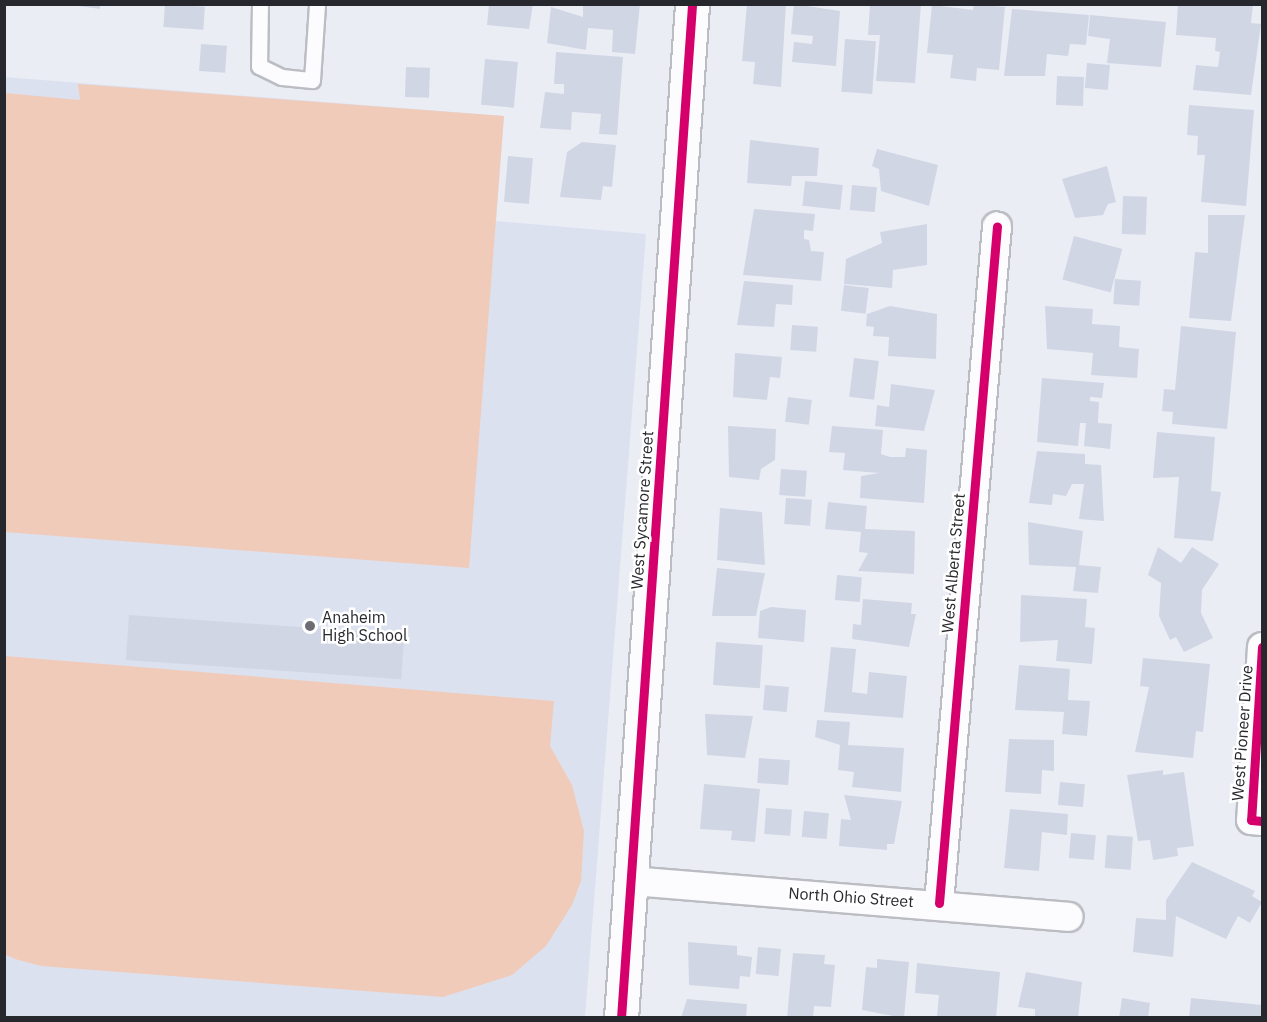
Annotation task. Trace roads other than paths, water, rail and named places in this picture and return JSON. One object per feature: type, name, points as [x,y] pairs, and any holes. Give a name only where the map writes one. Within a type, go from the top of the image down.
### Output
[{"type":"street","name":"West Sycamore Street","points":[[621,1017],[692,4]]},
{"type":"street","name":"West Alberta Street","points":[[939,903],[997,226]]},
{"type":"street","name":"West Pioneer Drive","points":[[1257,821],[1263,647]]},
{"type":"street","name":"North Ohio Street","points":[[632,881],[939,903],[1069,917]]},
{"type":"lane","points":[[260,4],[259,66],[282,77],[312,80],[317,4]]},
{"type":"place","name":"Anaheim High School","points":[[310,626]]}]
